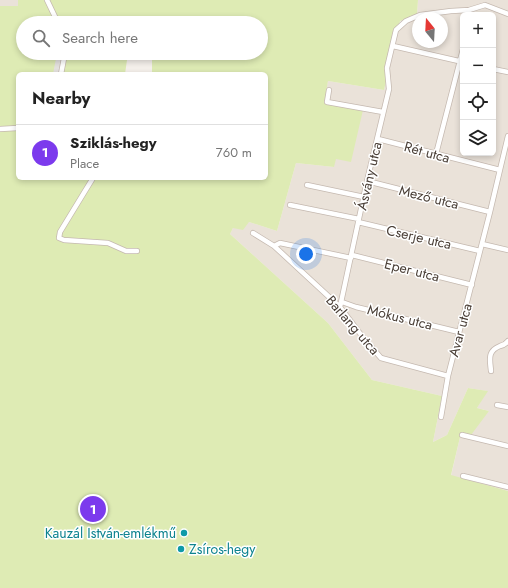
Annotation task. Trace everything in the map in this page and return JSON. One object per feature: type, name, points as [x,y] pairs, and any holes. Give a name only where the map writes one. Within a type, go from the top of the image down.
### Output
[{"type":"street","points":[[47,0],[55,16]]},
{"type":"street","points":[[485,2],[508,14]]},
{"type":"street","name":"Ásvány utca","points":[[341,304],[389,89],[387,68],[396,30],[406,21],[420,15],[470,10],[485,2]]},
{"type":"street","points":[[393,46],[460,61]]},
{"type":"street","points":[[61,72],[64,60]]},
{"type":"street","points":[[436,154],[460,65]]},
{"type":"street","points":[[496,70],[508,72]]},
{"type":"street","points":[[329,90],[327,102],[383,112]]},
{"type":"street","points":[[0,129],[16,128]]},
{"type":"street","name":"Avar utca","points":[[441,417],[448,376],[472,285],[508,136]]},
{"type":"street","name":"Rét utca","points":[[378,139],[500,170]]},
{"type":"street","points":[[92,180],[60,232],[59,238],[64,240],[108,243],[126,251],[137,251]]},
{"type":"street","name":"Mező utca","points":[[368,181],[490,212]]},
{"type":"street","points":[[307,184],[364,197]]},
{"type":"street","name":"Cserje utca","points":[[290,205],[359,220],[480,251]]},
{"type":"street","name":"Barlang utca","points":[[253,233],[274,246],[341,304],[362,336],[382,358],[448,376]]},
{"type":"street","name":"Eper utca","points":[[274,246],[280,242],[472,285]]},
{"type":"street","points":[[482,244],[508,250]]},
{"type":"street","name":"Mókus utca","points":[[341,304],[404,317],[459,332]]},
{"type":"street","points":[[491,371],[489,357],[496,348],[506,344],[508,341]]},
{"type":"street","points":[[496,405],[508,407]]},
{"type":"street","points":[[462,435],[508,446]]},
{"type":"street","points":[[463,476],[508,488]]},
{"type":"shaded area","points":[[0,0],[18,0],[19,6],[0,6]]},
{"type":"shaded area","points":[[418,0],[508,0],[508,491],[451,476],[461,433],[489,411],[477,408],[487,391],[468,388],[447,435],[433,442],[442,396],[372,380],[328,323],[230,234],[233,228],[249,222],[277,231],[296,163],[334,167],[323,103],[328,81],[384,90],[401,20],[412,16],[412,48],[448,48],[448,12],[417,12]]},
{"type":"shaded area","points":[[56,60],[64,60],[61,72],[53,72]]},
{"type":"green space","points":[[18,0],[418,0],[417,12],[412,12],[412,16],[400,21],[384,90],[328,81],[324,103],[363,110],[351,162],[336,159],[334,167],[296,163],[277,231],[249,222],[243,230],[233,228],[230,234],[328,323],[372,380],[442,396],[433,442],[447,435],[468,388],[488,391],[477,408],[489,411],[471,435],[461,433],[451,475],[508,491],[508,588],[0,588],[0,6],[18,6]]},
{"type":"place","name":"Sziklás-hegy","points":[[93,509]]},
{"type":"place","name":"Kauzál István-emlékmű","points":[[184,533]]},
{"type":"place","name":"Zsíros-hegy","points":[[181,549]]}]
